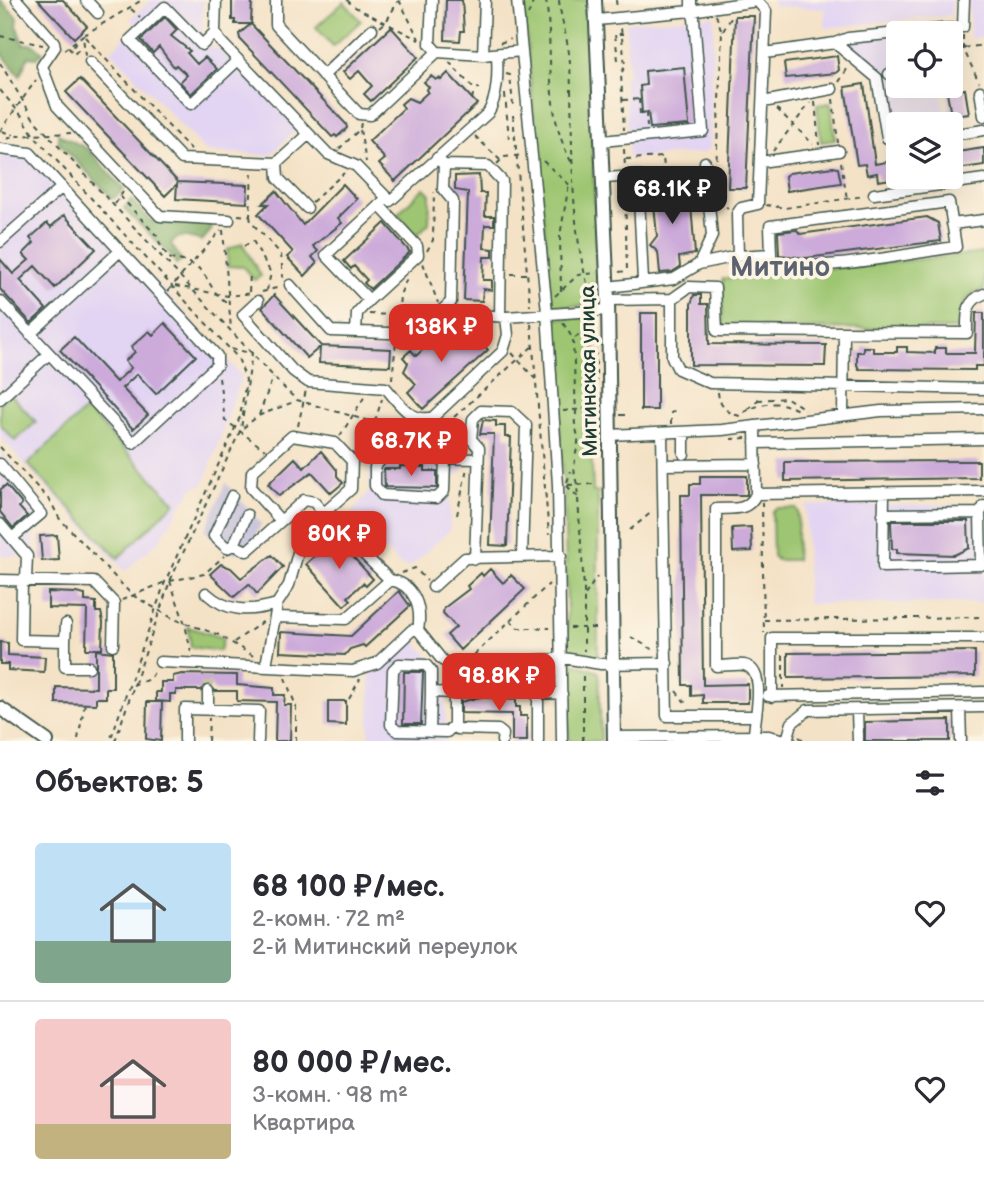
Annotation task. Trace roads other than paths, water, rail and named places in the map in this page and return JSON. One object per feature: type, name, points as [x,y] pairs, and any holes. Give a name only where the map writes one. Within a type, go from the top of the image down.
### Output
[{"type":"main road","name":"Митинская улица","points":[[595,0],[608,299],[613,739]]},
{"type":"main road","points":[[0,708],[47,741]]},
{"type":"street","points":[[17,0],[54,42],[57,51],[44,61],[42,71],[57,106],[83,134],[160,216],[226,224]]},
{"type":"street","points":[[86,0],[98,13]]},
{"type":"street","points":[[216,0],[215,33],[328,154],[359,169],[417,246],[418,255],[357,313],[356,332]]},
{"type":"street","points":[[276,0],[276,25],[362,114],[370,115],[439,53],[483,50],[497,54],[522,51]]},
{"type":"street","points":[[432,0],[430,44],[439,53]]},
{"type":"street","points":[[483,50],[485,0]]},
{"type":"street","points":[[517,0],[547,312],[562,658],[562,741]]},
{"type":"street","points":[[963,27],[964,0]]},
{"type":"street","points":[[597,20],[691,6],[713,8],[757,1],[766,11],[766,101],[758,204],[741,208],[737,215],[738,256]]},
{"type":"street","points":[[602,141],[703,131],[691,6]]},
{"type":"street","points":[[215,33],[202,46],[165,7],[130,40],[191,104],[238,60]]},
{"type":"street","points":[[323,76],[372,29]]},
{"type":"street","points":[[765,53],[886,34]]},
{"type":"street","points":[[835,43],[877,78],[886,132]]},
{"type":"street","points":[[369,300],[326,255],[383,202],[390,201],[440,162],[493,104],[498,72],[497,54]]},
{"type":"street","points":[[90,62],[182,159],[277,163],[309,134]]},
{"type":"street","points":[[766,101],[832,89]]},
{"type":"street","points":[[980,91],[984,117]]},
{"type":"street","points":[[963,133],[984,130]]},
{"type":"street","points":[[0,149],[30,153],[218,356],[217,365],[134,443],[0,302]]},
{"type":"street","points":[[762,162],[839,152]]},
{"type":"street","points":[[256,297],[243,315],[293,371],[308,382],[371,387],[389,383],[414,417],[425,420],[433,417],[503,351],[508,335],[503,317],[501,274],[502,181],[488,166],[440,162]]},
{"type":"street","points":[[290,285],[331,331],[416,334],[451,302],[453,201],[443,189],[440,162]]},
{"type":"street","points":[[699,264],[712,236],[705,162]]},
{"type":"street","points":[[277,163],[278,178],[307,208]]},
{"type":"street","points":[[604,178],[638,176],[643,281]]},
{"type":"street","points":[[874,194],[984,179]]},
{"type":"street","points":[[0,242],[62,187]]},
{"type":"street","points":[[949,202],[952,224],[956,247],[813,266],[783,267],[771,261],[774,249],[770,226],[949,202]]},
{"type":"street","points":[[952,224],[984,220]]},
{"type":"street","points":[[608,299],[643,281],[674,279],[699,264],[774,249]]},
{"type":"street","points":[[30,334],[120,251]]},
{"type":"street","points":[[440,313],[503,317],[530,311],[547,312],[608,299],[672,299],[689,288],[715,288],[717,331],[967,333],[967,309],[973,299],[984,294]]},
{"type":"street","points":[[672,299],[672,357],[678,369],[696,379],[717,384],[844,384],[984,390]]},
{"type":"street","points":[[843,414],[844,333]]},
{"type":"street","points":[[0,399],[49,354]]},
{"type":"street","points":[[609,435],[684,433],[843,414],[984,409]]},
{"type":"street","points":[[475,559],[473,459],[479,448],[471,439],[472,418],[481,411],[512,412],[526,425],[522,557]]},
{"type":"street","points":[[754,736],[758,678],[754,670],[745,665],[716,666],[716,509],[745,508],[752,504],[759,494],[755,464],[755,426]]},
{"type":"street","points":[[662,433],[667,716],[754,716]]},
{"type":"street","points":[[684,433],[684,454]]},
{"type":"street","points":[[266,665],[276,612],[289,585],[299,549],[351,489],[352,461],[335,443],[292,436],[252,472],[251,488],[281,521]]},
{"type":"street","points":[[755,443],[984,439]]},
{"type":"street","points":[[445,459],[444,491],[437,498],[382,495],[375,486],[375,467],[383,457],[473,459]]},
{"type":"street","points":[[0,464],[41,514],[12,538]]},
{"type":"street","points":[[663,465],[755,464]]},
{"type":"street","points":[[759,494],[984,491]]},
{"type":"street","points":[[883,514],[982,510],[981,565],[883,567],[883,514],[884,492]]},
{"type":"street","points":[[232,496],[214,537],[227,548],[234,545],[247,515]]},
{"type":"street","points":[[234,545],[247,551],[303,500],[314,502],[416,598],[421,616],[418,630]]},
{"type":"street","points":[[0,524],[27,556],[21,640],[65,641]]},
{"type":"street","points":[[433,587],[465,558],[556,556]]},
{"type":"street","points":[[206,593],[221,607],[346,619],[395,577]]},
{"type":"street","points":[[0,580],[94,582],[114,603],[113,645]]},
{"type":"street","points":[[66,624],[65,667],[89,667]]},
{"type":"street","points":[[160,662],[209,669],[266,665],[281,668],[366,669],[412,631],[418,630]]},
{"type":"street","points":[[418,630],[454,672],[479,688],[562,694]]},
{"type":"street","points":[[772,696],[772,638],[984,638]]},
{"type":"street","points":[[454,672],[562,658],[612,665],[667,661]]},
{"type":"street","points":[[430,732],[431,671],[426,665],[399,664],[393,670],[391,725],[397,731],[430,732],[447,732],[454,725]]},
{"type":"street","points":[[454,672],[454,725],[457,729],[498,730],[503,734],[502,741]]},
{"type":"street","points":[[208,691],[208,710]]},
{"type":"street","points":[[431,692],[454,693]]},
{"type":"street","points":[[758,696],[984,692]]},
{"type":"street","points":[[538,694],[538,741]]},
{"type":"street","points":[[613,739],[754,736],[788,740],[792,723],[808,710],[984,708]]},
{"type":"street","points":[[185,741],[185,709],[259,711],[258,741]]},
{"type":"street","points":[[960,709],[961,741]]},
{"type":"street","points":[[857,711],[858,741]]},
{"type":"tunnel","points":[[208,691],[209,675]]},
{"type":"district","name":"Митино","points":[[780,267]]}]
